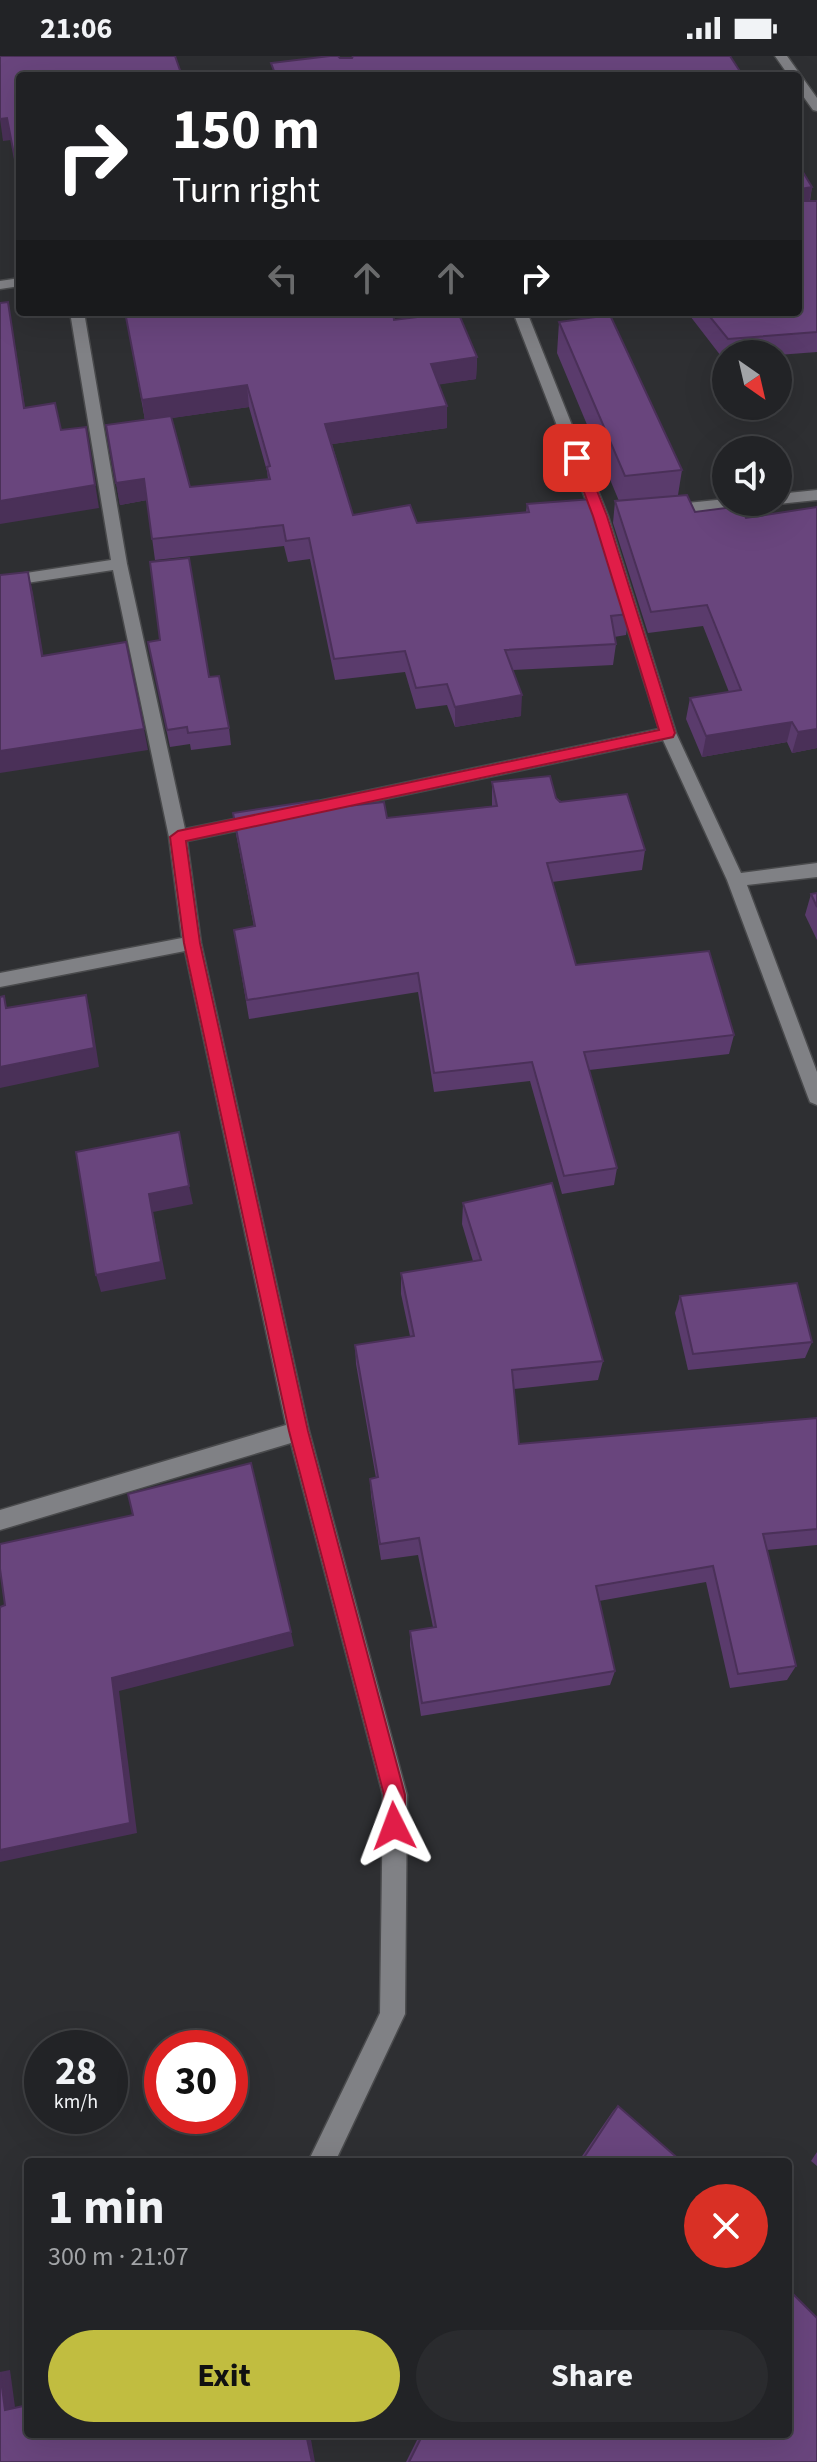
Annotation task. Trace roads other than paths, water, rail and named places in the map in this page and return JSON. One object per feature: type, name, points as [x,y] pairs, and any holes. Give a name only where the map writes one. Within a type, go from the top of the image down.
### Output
[{"type":"street","points":[[802,86],[817,107]]},
{"type":"street","points":[[78,316],[119,564],[178,837],[192,943],[298,1431],[395,1795],[392,2014],[323,2158]]},
{"type":"street","points":[[522,316],[608,516],[668,733],[736,880],[817,1097]]},
{"type":"street","points":[[792,498],[817,495]]},
{"type":"street","points":[[645,512],[712,505]]},
{"type":"street","points":[[0,582],[119,564]]},
{"type":"street","points":[[178,837],[668,733]]},
{"type":"street","points":[[736,880],[817,870]]},
{"type":"street","points":[[0,980],[192,943]]},
{"type":"street","points":[[0,1520],[298,1431]]}]
